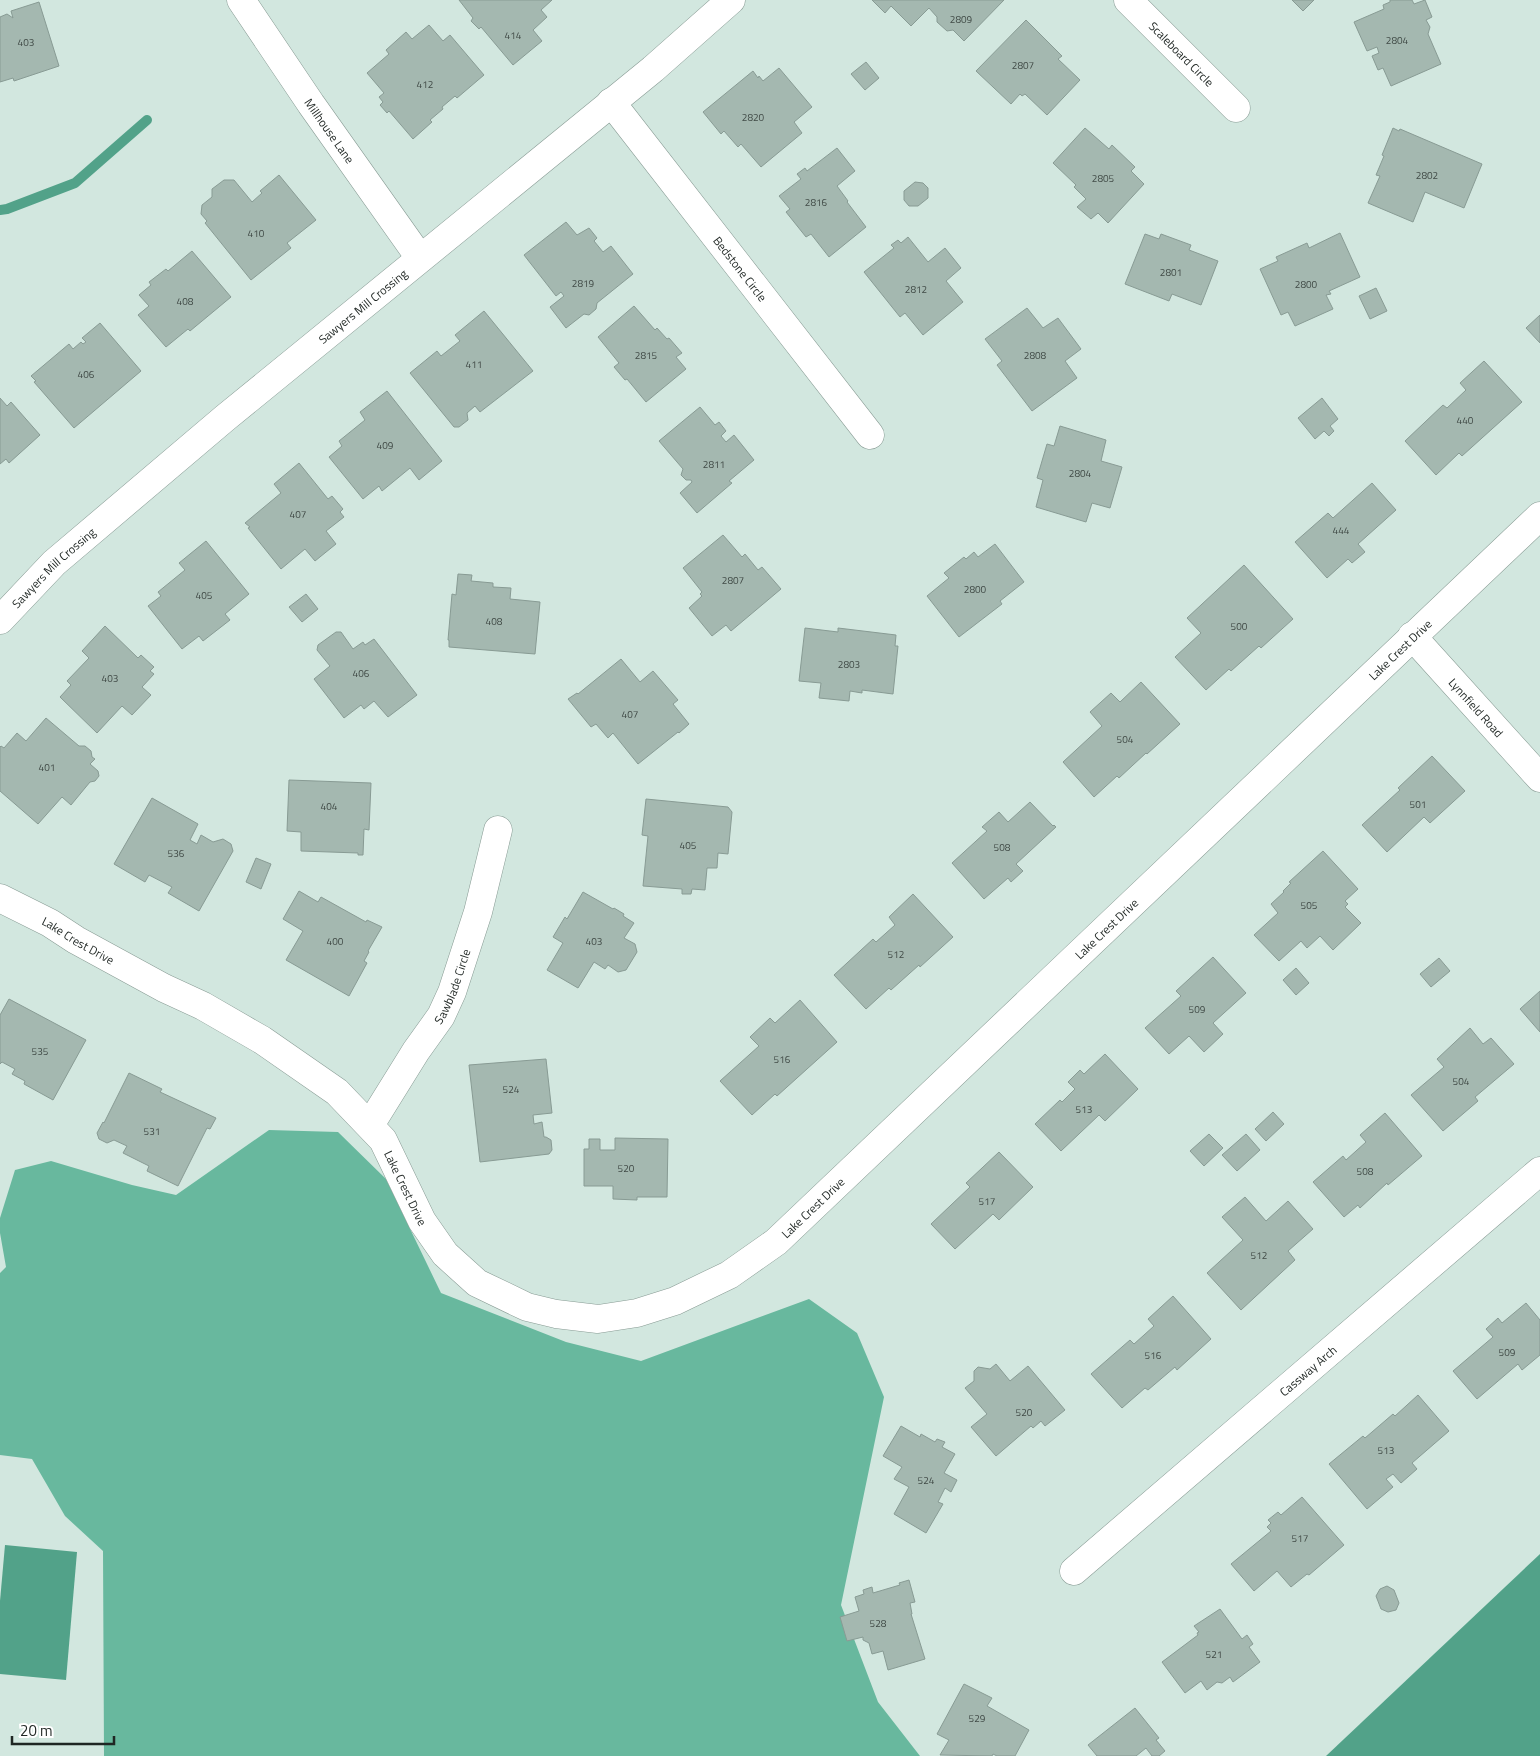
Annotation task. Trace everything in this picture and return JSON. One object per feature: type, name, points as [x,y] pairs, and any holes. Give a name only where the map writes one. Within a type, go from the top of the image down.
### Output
[{"type":"street","name":"Millhouse Lane","points":[[241,0],[300,88],[420,258]]},
{"type":"street","name":"Sawyers Mill Crossing","points":[[0,620],[61,557],[233,412],[652,69],[731,0]]},
{"type":"street","name":"Scaleboard Circle","points":[[1128,0],[1236,108]]},
{"type":"street","name":"Bedstone Circle","points":[[611,102],[870,435]]},
{"type":"street","name":"Lake Crest Drive","points":[[0,898],[50,923],[76,940],[164,988],[203,1006],[262,1040],[337,1092],[383,1140],[422,1221],[445,1254],[477,1283],[527,1307],[556,1314],[598,1319],[637,1313],[675,1301],[728,1275],[776,1242],[1540,516]]},
{"type":"street","name":"Lynnfield Road","points":[[1412,636],[1540,778]]},
{"type":"street","name":"Sawblade Circle","points":[[370,1125],[416,1051],[441,1016],[452,992],[478,912],[498,830]]},
{"type":"street","name":"Cassway Arch","points":[[1074,1571],[1540,1171]]},
{"type":"shaded area","points":[[269,1130],[338,1132],[386,1179],[441,1293],[566,1342],[641,1361],[809,1299],[857,1333],[884,1397],[841,1605],[878,1702],[920,1756],[104,1756],[103,1551],[65,1516],[32,1459],[0,1455],[0,1273],[6,1267],[0,1233],[0,1218],[15,1170],[51,1161],[132,1185],[176,1195]]},
{"type":"shaded area","points":[[5,1545],[77,1552],[66,1680],[0,1674],[0,1601]]},
{"type":"shaded area","points":[[1540,1554],[1540,1756],[1326,1756]]},
{"type":"building","points":[[459,0],[552,0],[541,10],[547,17],[533,30],[542,41],[513,65],[481,27],[479,29],[471,21],[473,18]]},
{"type":"building","points":[[872,0],[1004,0],[964,41],[953,30],[947,31],[937,22],[937,17],[929,8],[911,26],[891,6],[885,13]]},
{"type":"building","points":[[1292,0],[1314,0],[1303,11]]},
{"type":"building","points":[[1390,0],[1412,0],[1414,4],[1425,0],[1432,17],[1426,20],[1430,27],[1428,34],[1441,64],[1391,86],[1383,68],[1378,70],[1372,56],[1379,53],[1377,47],[1367,51],[1354,22],[1384,9],[1383,5],[1390,2]]},
{"type":"building","points":[[39,2],[59,66],[14,81],[13,78],[0,82],[0,17],[7,14],[13,18],[11,11]]},
{"type":"building","points":[[1026,20],[1062,56],[1058,59],[1080,80],[1047,115],[1025,94],[1022,96],[1020,94],[1011,104],[976,71]]},
{"type":"building","points":[[429,25],[443,41],[450,35],[484,75],[457,98],[455,96],[442,107],[443,109],[430,120],[432,122],[413,139],[389,111],[387,113],[380,105],[383,102],[379,97],[384,93],[367,73],[389,54],[386,50],[406,32],[412,39]]},
{"type":"building","points":[[866,62],[879,78],[865,90],[851,74]]},
{"type":"building","points":[[779,68],[812,107],[794,122],[802,133],[761,167],[741,144],[738,147],[724,131],[721,134],[703,112],[753,71],[763,81]]},
{"type":"building","points":[[1085,128],[1109,149],[1112,145],[1135,167],[1131,171],[1144,184],[1108,223],[1098,213],[1091,219],[1077,207],[1086,199],[1074,187],[1076,185],[1053,163]]},
{"type":"building","points":[[1393,128],[1399,131],[1400,129],[1482,164],[1464,208],[1425,192],[1413,222],[1368,203],[1380,176],[1376,175]]},
{"type":"building","points":[[837,148],[855,171],[837,186],[866,227],[829,257],[811,234],[806,237],[786,212],[790,209],[779,196],[801,179],[797,174],[805,168],[807,171]]},
{"type":"building","points":[[279,175],[316,220],[287,243],[291,248],[251,280],[205,223],[207,221],[201,214],[202,205],[212,197],[212,189],[224,180],[234,180],[252,202],[262,193],[260,191]]},
{"type":"building","points":[[915,182],[923,183],[928,188],[928,198],[918,206],[909,206],[904,200],[904,191]]},
{"type":"building","points":[[566,222],[577,235],[589,228],[597,238],[594,241],[603,252],[611,246],[633,274],[597,303],[596,309],[589,315],[584,314],[566,328],[550,307],[564,296],[561,292],[556,296],[524,255]]},
{"type":"building","points":[[1340,233],[1360,277],[1329,291],[1331,294],[1326,295],[1333,309],[1295,326],[1288,312],[1281,315],[1260,269],[1278,261],[1276,257],[1307,243],[1309,248]]},
{"type":"building","points":[[1145,234],[1159,239],[1161,234],[1191,245],[1189,250],[1218,261],[1201,305],[1172,294],[1169,301],[1125,284]]},
{"type":"building","points":[[908,237],[928,262],[945,248],[961,268],[946,281],[963,302],[923,335],[905,313],[900,317],[864,272],[894,248],[891,245],[898,240],[901,243]]},
{"type":"building","points":[[192,251],[231,297],[190,331],[188,329],[166,347],[138,315],[149,306],[139,295],[151,285],[149,282],[166,269],[168,271]]},
{"type":"building","points":[[1376,288],[1387,311],[1370,319],[1359,296]]},
{"type":"building","points":[[634,306],[655,330],[657,328],[667,339],[669,338],[682,353],[676,357],[686,369],[646,402],[614,367],[619,363],[598,337]]},
{"type":"building","points":[[1027,308],[1043,328],[1058,318],[1081,349],[1065,361],[1077,378],[1032,411],[997,365],[1002,361],[985,339]]},
{"type":"building","points":[[484,311],[533,371],[480,412],[475,406],[467,413],[468,420],[459,427],[454,427],[410,373],[437,351],[441,356],[460,341],[455,335]]},
{"type":"building","points":[[1540,315],[1540,343],[1526,328]]},
{"type":"building","points":[[100,323],[141,371],[74,428],[34,382],[36,381],[31,376],[69,344],[73,349],[81,342],[83,344],[86,342],[82,338]]},
{"type":"building","points":[[1484,361],[1522,402],[1462,456],[1459,453],[1436,475],[1405,441],[1443,405],[1447,408],[1466,390],[1460,383]]},
{"type":"building","points":[[387,391],[442,461],[419,480],[410,468],[382,491],[379,486],[363,499],[329,457],[342,446],[339,441],[365,420],[360,412]]},
{"type":"building","points":[[0,398],[7,406],[11,402],[40,435],[9,463],[6,459],[0,464]]},
{"type":"building","points":[[1322,398],[1338,419],[1330,426],[1334,431],[1329,436],[1324,431],[1315,439],[1298,418]]},
{"type":"building","points":[[700,407],[715,425],[719,422],[726,431],[721,436],[726,442],[734,435],[754,460],[729,481],[732,483],[697,513],[680,493],[692,482],[691,480],[686,480],[681,475],[683,469],[659,441]]},
{"type":"building","points":[[1060,426],[1106,440],[1101,461],[1122,467],[1110,508],[1092,503],[1086,522],[1036,507],[1043,480],[1037,478],[1047,444],[1054,446]]},
{"type":"building","points":[[299,463],[328,499],[332,496],[343,509],[340,512],[344,517],[326,531],[336,544],[315,561],[305,549],[281,569],[245,523],[281,493],[274,484]]},
{"type":"building","points":[[1372,483],[1396,510],[1358,544],[1365,552],[1352,563],[1348,559],[1327,578],[1295,542],[1328,513],[1333,518]]},
{"type":"building","points":[[723,535],[742,557],[745,554],[758,570],[762,567],[781,589],[731,631],[726,625],[712,636],[689,608],[702,596],[700,594],[702,592],[683,568]]},
{"type":"building","points":[[206,541],[249,594],[225,614],[230,620],[203,641],[199,636],[182,649],[148,606],[161,596],[158,592],[185,570],[179,563]]},
{"type":"building","points":[[995,544],[1024,582],[1000,601],[1002,604],[959,637],[927,596],[949,578],[944,573],[964,557],[966,559],[974,552],[978,557]]},
{"type":"building","points":[[1244,565],[1293,619],[1261,648],[1259,646],[1206,690],[1175,657],[1201,633],[1187,618]]},
{"type":"building","points":[[458,574],[472,575],[471,581],[493,583],[493,587],[511,588],[510,599],[540,602],[535,654],[449,647],[452,594],[456,595]]},
{"type":"building","points":[[306,594],[318,609],[302,622],[289,607]]},
{"type":"building","points":[[105,626],[138,658],[141,655],[154,667],[150,671],[154,674],[142,687],[151,695],[132,715],[122,706],[97,733],[60,697],[71,685],[67,681],[89,658],[82,651]]},
{"type":"building","points":[[805,628],[838,632],[838,628],[896,635],[895,646],[898,646],[893,694],[862,690],[862,693],[850,691],[849,701],[819,698],[821,683],[799,681]]},
{"type":"building","points":[[336,632],[341,632],[353,649],[363,642],[365,645],[374,639],[417,695],[388,717],[374,701],[364,709],[361,705],[344,718],[314,679],[330,666],[317,650],[318,645]]},
{"type":"building","points":[[621,659],[640,682],[653,671],[678,700],[673,704],[689,724],[638,764],[613,733],[608,738],[596,724],[591,727],[568,699],[578,694]]},
{"type":"building","points":[[1141,682],[1180,724],[1119,778],[1117,776],[1094,797],[1063,762],[1102,726],[1090,712],[1111,693],[1120,702]]},
{"type":"building","points":[[46,718],[79,746],[85,746],[91,751],[92,757],[95,759],[90,764],[98,771],[99,776],[95,781],[90,782],[71,805],[62,797],[38,824],[0,791],[0,747],[4,748],[17,733],[26,741]]},
{"type":"building","points":[[1432,756],[1465,791],[1430,823],[1424,817],[1387,852],[1362,825],[1400,790],[1398,788]]},
{"type":"building","points":[[289,780],[371,783],[369,830],[364,829],[363,855],[358,855],[358,853],[301,851],[301,832],[287,831]]},
{"type":"building","points":[[152,798],[198,824],[190,840],[197,844],[201,835],[213,842],[223,839],[231,844],[233,851],[199,911],[168,893],[172,887],[149,875],[145,882],[114,864]]},
{"type":"building","points":[[646,799],[728,807],[732,812],[728,854],[718,853],[717,868],[707,868],[705,890],[692,889],[691,894],[682,894],[682,889],[643,886],[648,836],[642,835]]},
{"type":"building","points":[[1030,802],[1056,827],[1016,864],[1023,871],[1011,882],[1008,878],[984,899],[952,863],[987,831],[982,827],[999,812],[1008,822]]},
{"type":"building","points":[[1323,851],[1358,889],[1345,901],[1348,904],[1345,907],[1361,923],[1333,950],[1320,936],[1307,948],[1301,941],[1279,961],[1254,935],[1278,913],[1271,904],[1284,892],[1291,883],[1289,882]]},
{"type":"building","points":[[256,858],[271,864],[261,889],[246,882]]},
{"type":"building","points":[[299,891],[318,902],[321,897],[366,922],[367,920],[382,927],[368,951],[364,961],[367,963],[349,996],[286,960],[303,931],[283,919]]},
{"type":"building","points":[[583,892],[624,914],[623,916],[634,923],[624,938],[635,944],[637,952],[626,970],[618,972],[608,965],[605,969],[594,962],[578,988],[547,970],[563,943],[553,937],[565,917],[567,919]]},
{"type":"building","points":[[913,894],[953,937],[920,967],[919,965],[891,990],[889,988],[866,1009],[834,975],[873,939],[876,942],[895,925],[889,917]]},
{"type":"building","points":[[1213,957],[1246,993],[1213,1023],[1223,1034],[1204,1052],[1189,1036],[1169,1054],[1145,1028],[1181,996],[1176,991]]},
{"type":"building","points":[[1439,958],[1450,971],[1431,987],[1420,974]]},
{"type":"building","points":[[1296,968],[1309,983],[1296,995],[1283,980]]},
{"type":"building","points":[[1540,991],[1540,1032],[1520,1009]]},
{"type":"building","points":[[9,999],[86,1040],[53,1100],[24,1084],[25,1081],[12,1074],[15,1069],[2,1062],[0,1064],[0,1015]]},
{"type":"building","points":[[800,1000],[837,1042],[777,1096],[775,1094],[752,1115],[720,1081],[759,1046],[750,1037],[770,1018],[775,1023]]},
{"type":"building","points":[[1470,1028],[1483,1044],[1491,1038],[1514,1064],[1475,1097],[1478,1101],[1443,1131],[1411,1095],[1444,1067],[1437,1059]]},
{"type":"building","points":[[1105,1054],[1138,1089],[1105,1121],[1099,1115],[1061,1151],[1035,1124],[1060,1100],[1062,1102],[1075,1089],[1068,1082],[1080,1070],[1084,1074]]},
{"type":"building","points":[[546,1059],[552,1113],[533,1115],[534,1124],[542,1122],[544,1137],[551,1140],[552,1150],[549,1154],[480,1162],[469,1065]]},
{"type":"building","points":[[129,1073],[162,1089],[160,1092],[216,1118],[210,1129],[207,1128],[178,1186],[147,1171],[149,1166],[123,1153],[127,1146],[114,1140],[107,1143],[99,1139],[97,1133]]},
{"type":"building","points":[[1273,1112],[1284,1124],[1266,1141],[1255,1129]]},
{"type":"building","points":[[1385,1113],[1422,1156],[1388,1185],[1387,1183],[1360,1208],[1358,1205],[1344,1217],[1313,1182],[1343,1156],[1346,1160],[1366,1142],[1360,1135]]},
{"type":"building","points":[[1209,1134],[1223,1148],[1204,1166],[1190,1151]]},
{"type":"building","points":[[1246,1134],[1260,1150],[1237,1171],[1222,1155]]},
{"type":"building","points":[[615,1138],[668,1139],[667,1197],[637,1197],[637,1200],[613,1199],[613,1186],[584,1186],[584,1149],[589,1149],[589,1139],[600,1139],[600,1150],[615,1150]]},
{"type":"building","points":[[999,1152],[1033,1187],[999,1220],[993,1214],[955,1249],[931,1224],[970,1187],[966,1183]]},
{"type":"building","points":[[1245,1197],[1266,1221],[1288,1201],[1313,1229],[1288,1251],[1295,1260],[1241,1310],[1207,1273],[1243,1240],[1222,1217]]},
{"type":"building","points":[[1173,1296],[1211,1339],[1177,1370],[1175,1367],[1148,1390],[1145,1388],[1122,1408],[1091,1374],[1130,1340],[1134,1344],[1154,1326],[1148,1319]]},
{"type":"building","points":[[1526,1303],[1540,1320],[1540,1355],[1522,1370],[1518,1364],[1477,1399],[1453,1371],[1493,1337],[1486,1329],[1498,1318],[1502,1323]]},
{"type":"building","points":[[996,1364],[1010,1381],[1028,1366],[1065,1410],[1045,1426],[1041,1421],[1033,1428],[1031,1426],[996,1456],[971,1427],[987,1414],[965,1388],[974,1381],[974,1371],[978,1367],[990,1369]]},
{"type":"building","points":[[1418,1395],[1449,1431],[1412,1463],[1417,1469],[1401,1483],[1393,1474],[1386,1479],[1393,1487],[1367,1509],[1329,1464],[1363,1436],[1365,1438],[1393,1414],[1395,1416]]},
{"type":"building","points":[[901,1426],[920,1437],[921,1434],[935,1442],[937,1439],[945,1442],[942,1447],[955,1454],[944,1473],[957,1480],[951,1492],[945,1488],[938,1502],[943,1504],[926,1533],[894,1514],[909,1487],[894,1479],[902,1467],[883,1456]]},
{"type":"building","points":[[1302,1497],[1344,1545],[1309,1575],[1307,1574],[1291,1587],[1277,1571],[1254,1591],[1231,1564],[1271,1531],[1267,1527],[1271,1523],[1268,1520],[1278,1512],[1281,1515]]},
{"type":"building","points":[[909,1580],[915,1602],[910,1603],[911,1614],[925,1659],[888,1670],[883,1651],[872,1654],[869,1643],[863,1640],[863,1637],[847,1641],[840,1617],[859,1611],[855,1597],[864,1594],[863,1590],[872,1587],[873,1593],[900,1585],[899,1583]]},
{"type":"building","points":[[1387,1586],[1394,1590],[1399,1603],[1396,1610],[1388,1612],[1381,1609],[1376,1596],[1380,1589]]},
{"type":"building","points":[[1220,1609],[1242,1639],[1247,1635],[1253,1644],[1249,1647],[1260,1662],[1233,1682],[1230,1677],[1222,1683],[1217,1682],[1207,1690],[1201,1681],[1185,1693],[1162,1662],[1198,1635],[1197,1633],[1199,1632],[1194,1626]]},
{"type":"building","points":[[964,1684],[992,1698],[987,1706],[1029,1730],[1015,1756],[997,1756],[993,1754],[992,1756],[940,1755],[949,1740],[937,1734]]},
{"type":"building","points":[[1135,1708],[1159,1738],[1156,1740],[1165,1751],[1159,1756],[1152,1756],[1146,1748],[1136,1756],[1097,1756],[1088,1745]]},
{"type":"waterway","points":[[0,210],[75,183],[147,120]]}]
